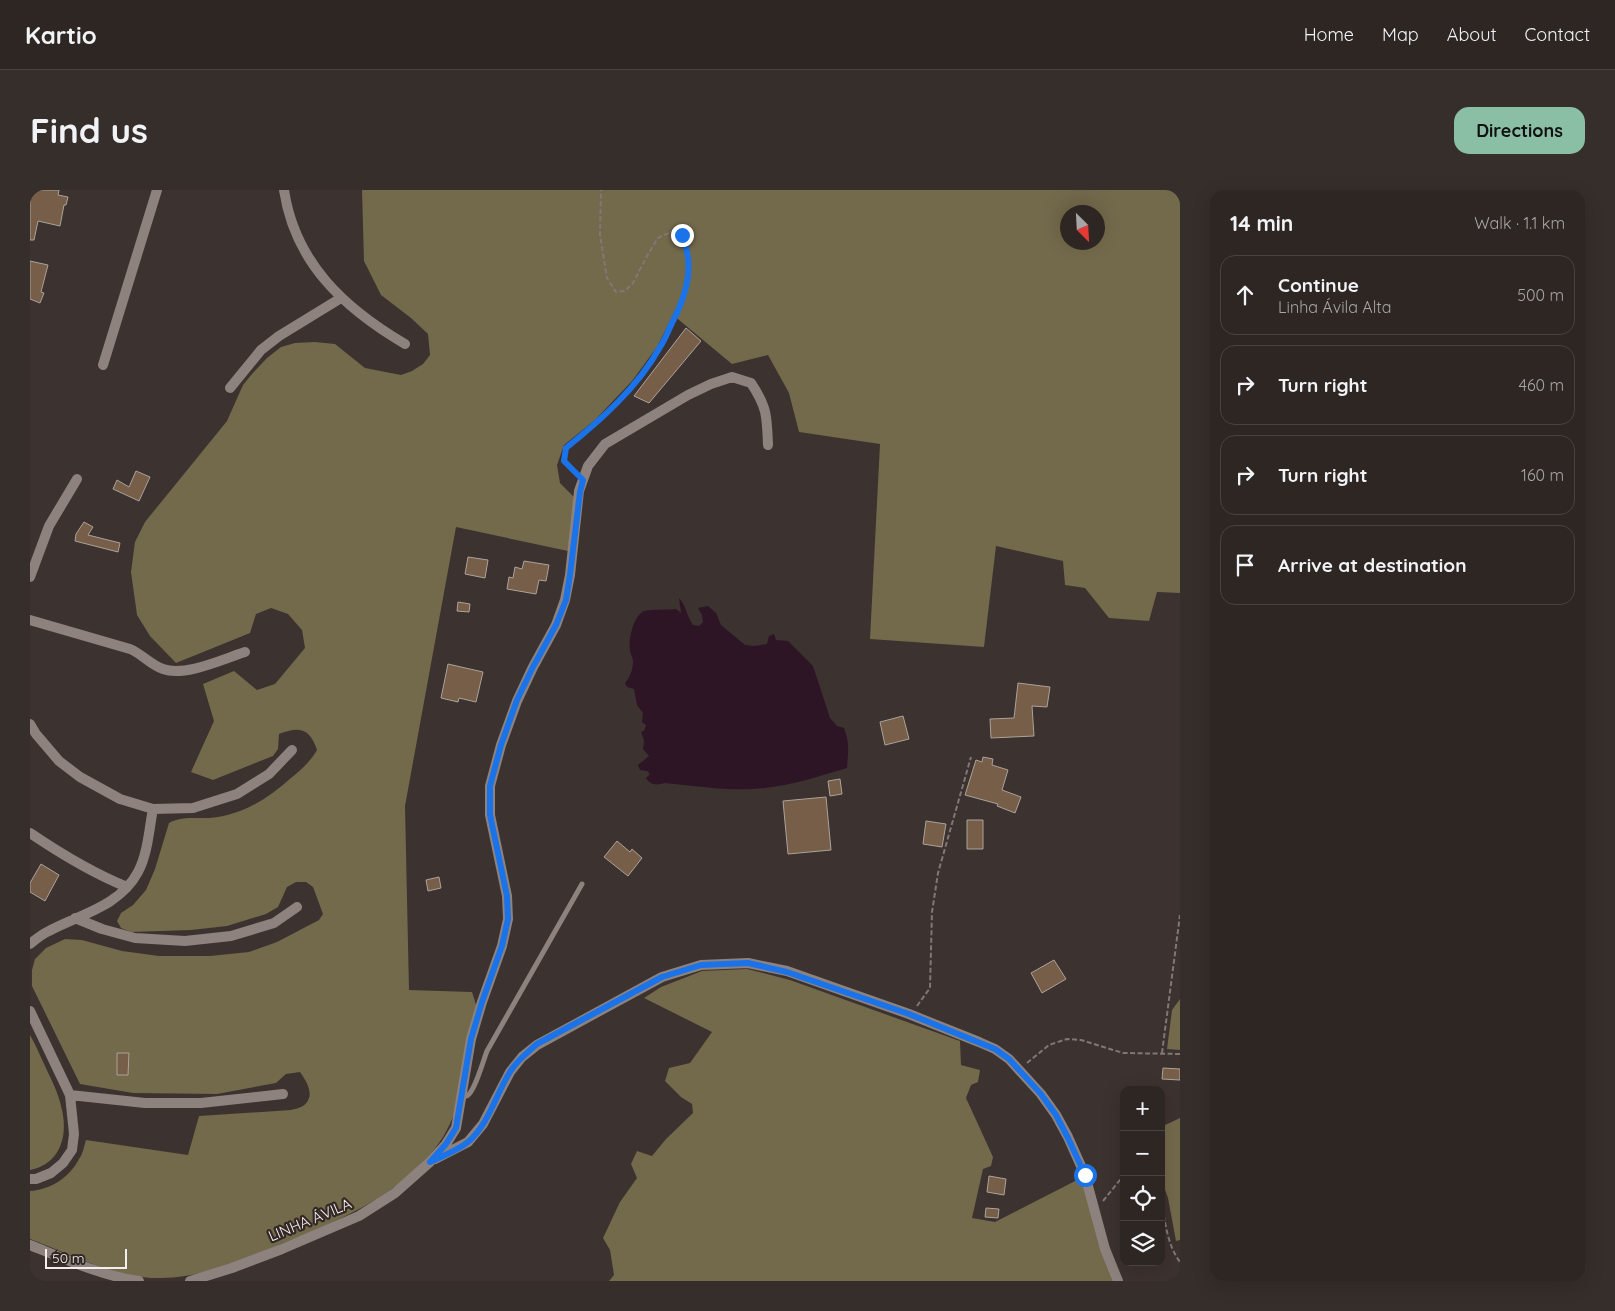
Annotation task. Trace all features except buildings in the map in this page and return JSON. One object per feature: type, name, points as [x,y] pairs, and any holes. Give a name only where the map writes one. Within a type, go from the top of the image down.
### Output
[{"type":"street","points":[[103,365],[157,190]]},
{"type":"street","points":[[284,190],[293,226],[318,272],[341,298],[358,313],[380,330],[405,344]]},
{"type":"street","points":[[230,388],[261,350],[279,336],[341,298]]},
{"type":"street","points":[[430,1162],[446,1144],[456,1128],[471,1039],[502,946],[508,919],[507,896],[490,815],[490,786],[501,745],[517,700],[556,625],[566,600],[580,492],[588,466],[605,444],[688,395],[711,384],[732,378],[751,382],[762,399],[767,416],[768,445]]},
{"type":"street","points":[[30,578],[49,526],[77,479]]},
{"type":"street","points":[[30,620],[130,649],[161,669],[174,672],[191,669],[245,652]]},
{"type":"street","points":[[30,724],[59,761],[80,777],[120,799],[153,809],[193,808],[237,794],[269,774],[292,750]]},
{"type":"street","points":[[30,944],[47,932],[108,904],[127,887],[138,872],[145,852],[153,809]]},
{"type":"street","points":[[30,833],[96,874],[127,887]]},
{"type":"street","points":[[75,918],[102,929],[135,938],[185,941],[231,936],[274,922],[297,906]]},
{"type":"street","points":[[430,1162],[468,1142],[483,1124],[510,1072],[522,1056],[537,1044],[662,977],[701,965],[748,963],[787,972],[909,1014],[995,1049],[1009,1059],[1041,1094],[1056,1115],[1068,1138],[1085,1175],[1105,1249],[1118,1281]]},
{"type":"street","points":[[30,1011],[70,1095],[74,1134],[72,1150],[63,1163],[52,1173],[30,1180]]},
{"type":"street","points":[[70,1095],[145,1103],[201,1103],[283,1094]]},
{"type":"street","name":"LINHA ÁVILA","points":[[190,1281],[232,1268],[282,1249],[359,1216],[395,1193],[430,1162]]},
{"type":"street","points":[[30,1245],[86,1267],[125,1279],[139,1281]]},
{"type":"lane","points":[[462,1096],[467,1096],[473,1090],[487,1051],[582,884]]},
{"type":"path","points":[[583,480],[564,461],[566,448],[592,427],[634,384],[660,348],[683,301],[690,267],[687,248],[682,235],[672,231],[658,238],[633,283],[625,291],[616,292],[608,278],[600,235],[601,190]]},
{"type":"path","points":[[909,1014],[930,988],[932,912],[938,873],[971,758]]},
{"type":"path","points":[[1162,1054],[1180,915]]},
{"type":"path","points":[[1019,1070],[1049,1045],[1067,1039],[1081,1040],[1123,1053],[1180,1054]]},
{"type":"path","points":[[1095,1210],[1123,1176]]},
{"type":"path","points":[[1165,1221],[1175,1256],[1180,1262]]},
{"type":"shaded area","points":[[362,190],[1180,190],[1180,593],[1157,592],[1149,621],[1109,618],[1085,588],[1065,585],[1063,561],[996,546],[984,647],[870,639],[880,444],[799,432],[789,393],[768,355],[732,364],[673,315],[657,347],[632,381],[595,420],[564,445],[557,465],[560,483],[575,498],[568,551],[456,527],[405,806],[409,990],[472,992],[478,1011],[455,1111],[443,1137],[426,1159],[405,1179],[381,1196],[355,1211],[302,1236],[220,1268],[190,1275],[160,1278],[144,1277],[111,1270],[30,1239],[30,1191],[45,1188],[65,1177],[75,1166],[86,1140],[188,1155],[199,1116],[291,1110],[302,1107],[307,1102],[310,1093],[300,1072],[286,1074],[276,1083],[217,1094],[133,1093],[80,1084],[32,986],[32,970],[35,959],[46,948],[65,939],[82,940],[122,951],[159,956],[210,956],[249,952],[277,942],[319,920],[323,914],[313,887],[306,882],[296,882],[287,887],[278,907],[266,914],[227,926],[191,930],[131,932],[121,928],[117,921],[121,913],[133,905],[146,890],[155,869],[169,823],[187,818],[212,818],[229,815],[257,803],[283,785],[306,765],[317,750],[307,733],[298,730],[286,731],[279,734],[278,749],[273,756],[213,780],[191,772],[214,721],[203,684],[234,671],[257,690],[275,684],[305,648],[302,630],[288,614],[271,608],[256,614],[250,633],[176,663],[150,636],[137,615],[131,572],[135,542],[145,522],[227,421],[243,385],[267,358],[281,347],[295,343],[335,344],[365,368],[401,375],[423,364],[430,355],[428,334],[381,295],[364,261]]},
{"type":"shaded area","points":[[679,598],[693,625],[699,626],[703,622],[698,608],[708,606],[716,613],[721,625],[745,645],[767,644],[769,636],[774,634],[776,640],[788,641],[813,666],[830,718],[837,726],[844,728],[846,733],[848,748],[847,768],[775,787],[753,789],[715,788],[665,783],[654,784],[648,781],[646,778],[650,774],[647,771],[640,770],[638,765],[649,756],[643,749],[644,740],[641,732],[644,731],[646,725],[642,722],[643,713],[637,705],[634,689],[627,687],[625,683],[630,676],[633,664],[630,651],[631,634],[637,617],[644,611],[676,609],[681,613]]},
{"type":"shaded area","points":[[747,969],[790,980],[960,1041],[961,1065],[980,1070],[978,1082],[971,1085],[966,1098],[993,1157],[991,1166],[983,1169],[972,1218],[995,1222],[1081,1178],[1114,1281],[609,1281],[614,1275],[610,1250],[603,1238],[620,1202],[637,1178],[631,1164],[637,1151],[652,1156],[666,1139],[693,1113],[692,1104],[681,1097],[665,1081],[669,1068],[690,1063],[712,1032],[644,998],[661,987],[702,971]]},
{"type":"shaded area","points":[[1180,999],[1180,1050],[1167,1049],[1172,1010]]},
{"type":"shaded area","points":[[30,1035],[58,1096],[64,1127],[63,1137],[56,1154],[41,1167],[30,1170]]},
{"type":"shaded area","points":[[1180,1118],[1180,1240],[1176,1241],[1165,1189],[1165,1125]]},
{"type":"route","points":[[682,235],[687,248],[690,267],[683,301],[660,348],[634,384],[592,427],[566,448],[564,461],[583,480],[566,600],[556,625],[517,700],[501,745],[490,786],[490,815],[507,896],[508,919],[502,946],[471,1039],[456,1128],[446,1144],[430,1162],[468,1142],[483,1124],[510,1072],[522,1056],[537,1044],[662,977],[701,965],[748,963],[787,972],[909,1014],[995,1049],[1022,1072],[1056,1115],[1077,1155],[1085,1175]]}]
